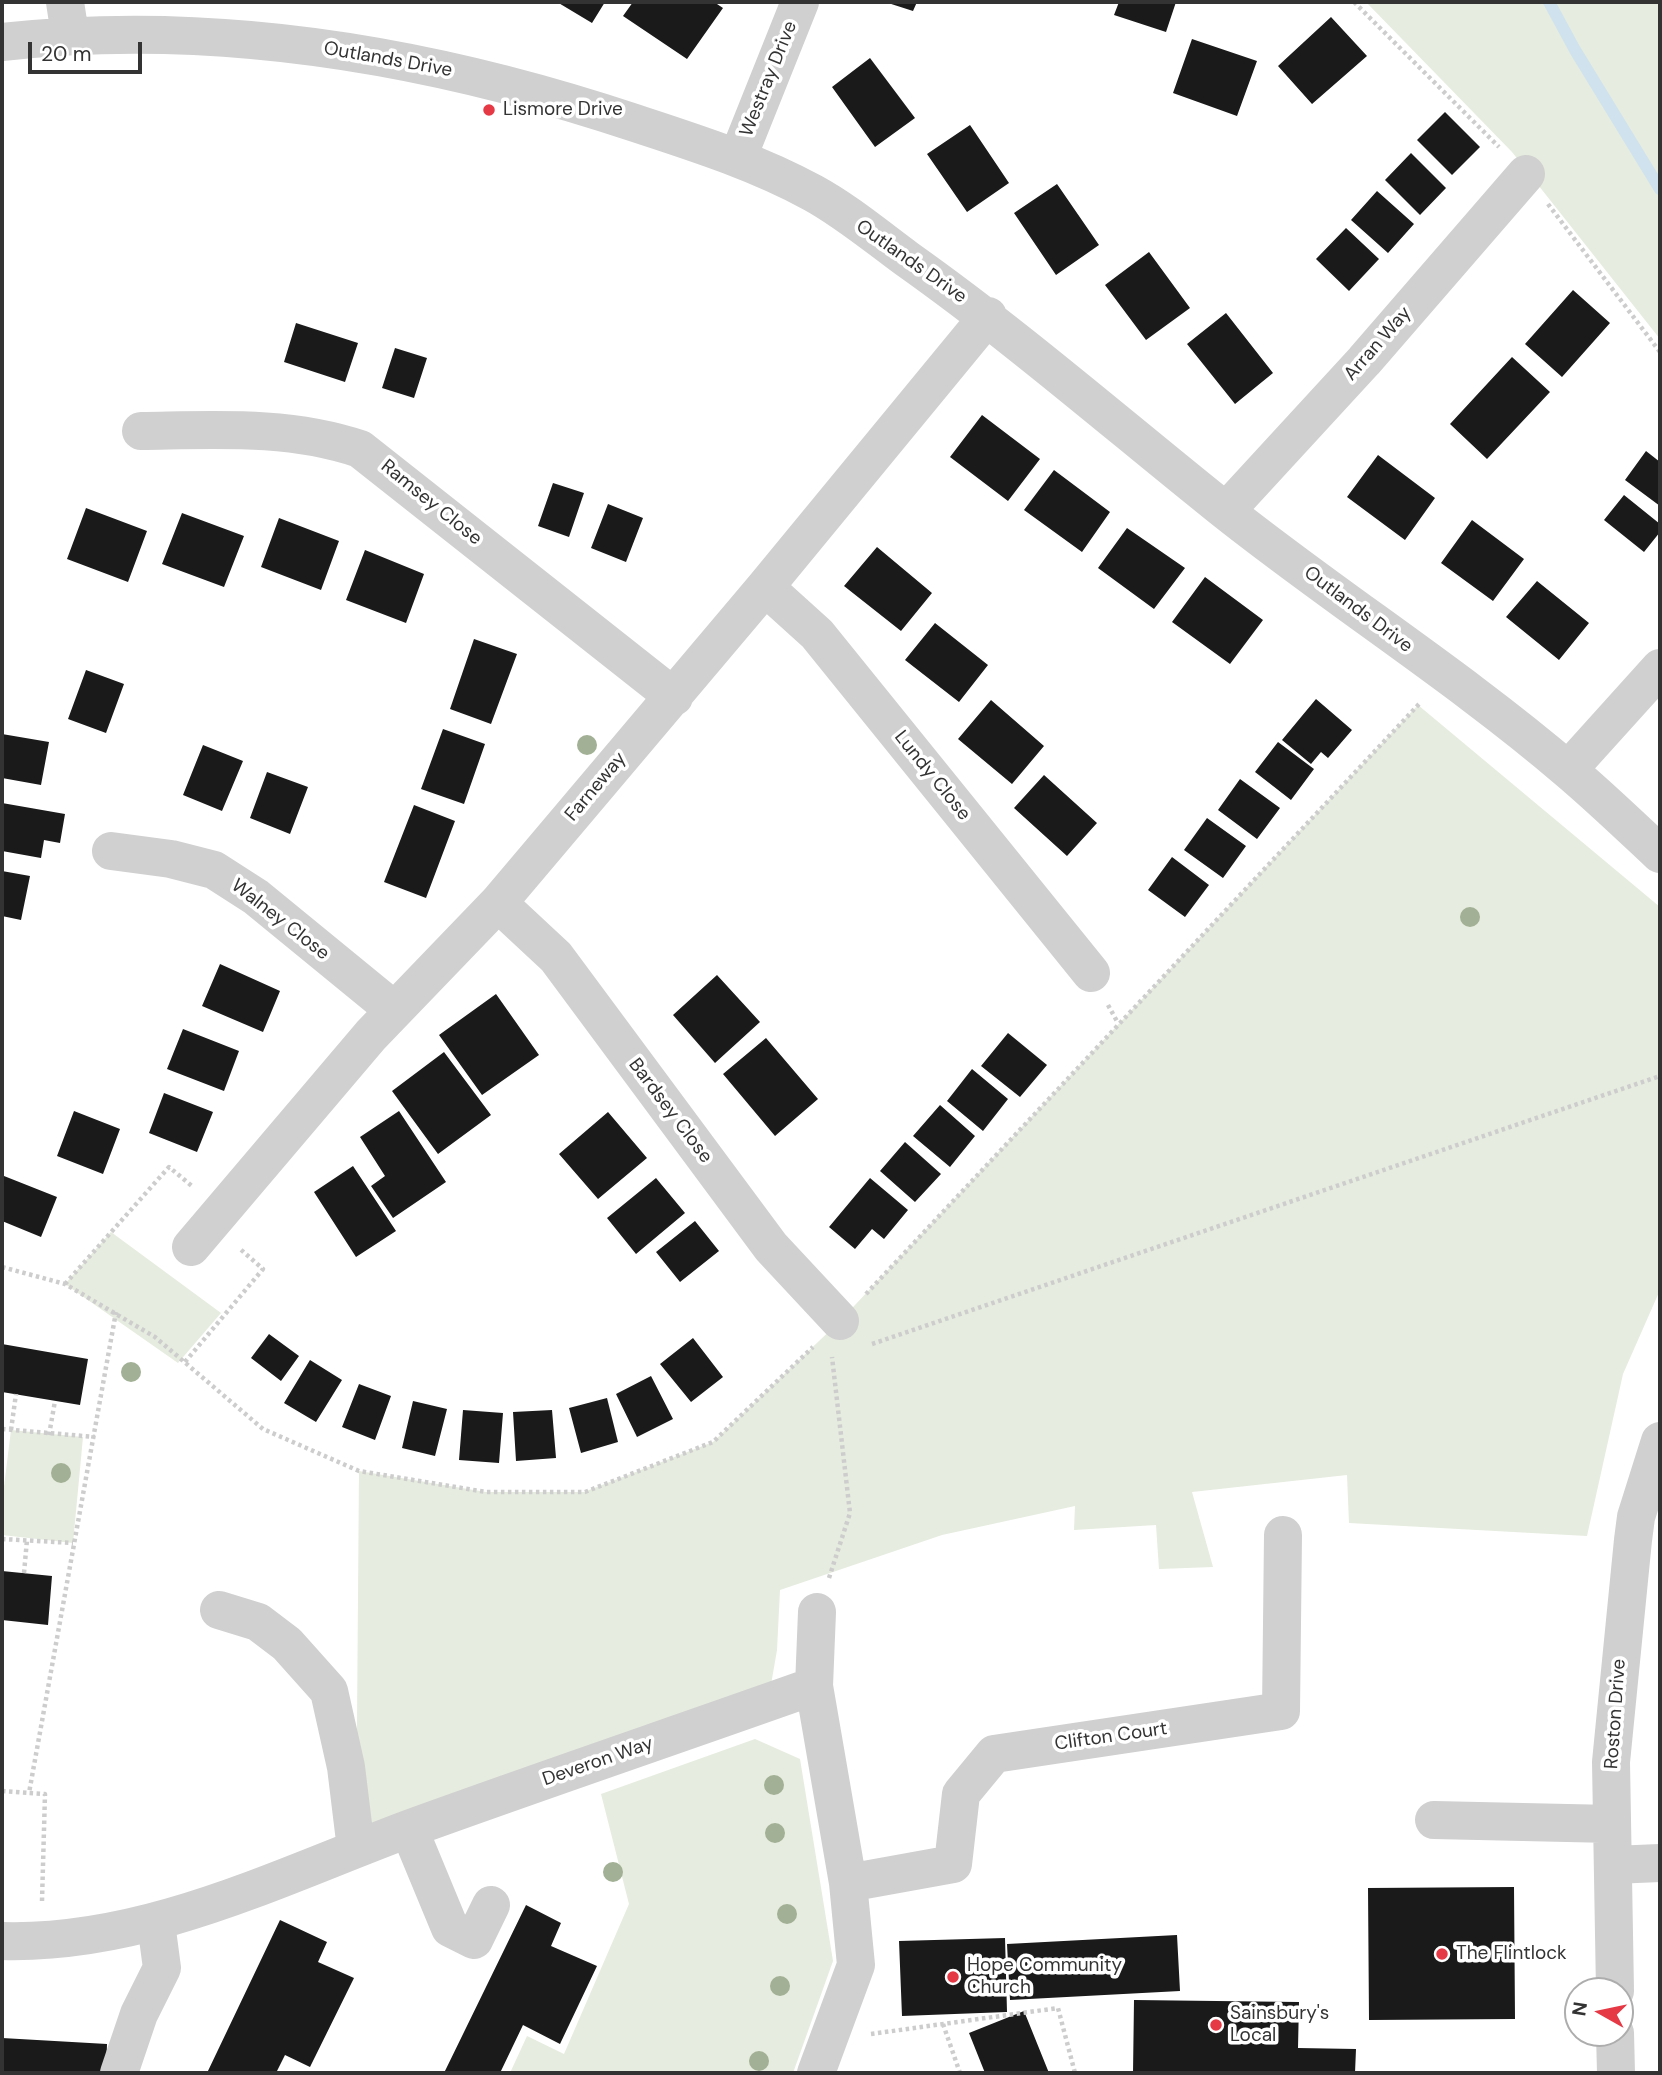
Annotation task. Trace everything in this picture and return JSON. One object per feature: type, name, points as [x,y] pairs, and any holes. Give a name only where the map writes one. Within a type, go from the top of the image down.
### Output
[{"type":"street","name":"Westray Drive","points":[[738,157],[800,2]]},
{"type":"street","name":"Outlands Drive","points":[[2,42],[68,18],[195,36],[336,48],[473,76],[583,106],[738,157],[817,195],[988,316],[1226,511],[1568,770],[1660,854]]},
{"type":"street","name":"Arran Way","points":[[1226,511],[1364,361],[1526,174]]},
{"type":"street","name":"Farneway","points":[[208,1227],[394,1010],[498,902],[674,697],[988,316]]},
{"type":"street","name":"Ramsey Close","points":[[141,431],[283,431],[325,437],[360,449],[674,697]]},
{"type":"street","name":"Lundy Close","points":[[765,587],[817,634],[1091,973]]},
{"type":"street","points":[[1568,770],[1660,668]]},
{"type":"street","name":"Walney Close","points":[[111,852],[171,859],[214,870],[256,897],[394,1010]]},
{"type":"street","name":"Bardsey Close","points":[[498,902],[556,957],[844,1345]]},
{"type":"street","name":"Roston Drive","points":[[1615,1977],[1611,1762],[1636,1517],[1660,1441]]},
{"type":"street","name":"Clifton Court","points":[[848,1884],[953,1864],[961,1794],[994,1754],[1281,1712],[1283,1535]]},
{"type":"street","points":[[219,1610],[258,1622],[287,1644],[329,1691],[346,1767],[356,1849]]},
{"type":"street","points":[[817,1612],[814,1686],[848,1884],[856,1965],[822,2057]]},
{"type":"street","name":"Deveron Way","points":[[2,1941],[41,1942],[156,1923],[409,1829],[814,1686]]},
{"type":"street","points":[[1434,1820],[1612,1824]]},
{"type":"street","points":[[409,1829],[450,1928],[474,1940],[491,1905]]},
{"type":"street","points":[[1613,1865],[1660,1863]]},
{"type":"street","points":[[119,2073],[135,2016],[162,1968],[156,1923]]},
{"type":"street","points":[[1615,2047],[1616,2073]]},
{"type":"path","points":[[2,1267],[65,1284],[116,1312],[155,1337],[263,1429],[359,1471],[486,1492],[584,1492],[713,1442],[844,1345],[1446,675]]},
{"type":"path","points":[[844,1345],[1660,1076]]},
{"type":"path","points":[[65,1284],[169,1167],[208,1227],[263,1269],[185,1362]]},
{"type":"path","points":[[29,1793],[116,1312]]},
{"type":"path","points":[[817,1612],[850,1513],[844,1345]]},
{"type":"path","points":[[11,1430],[16,1394]]},
{"type":"path","points":[[49,1435],[55,1401]]},
{"type":"path","points":[[2,1429],[95,1437]]},
{"type":"path","points":[[2,1539],[74,1543]]},
{"type":"path","points":[[24,1573],[27,1540]]},
{"type":"path","points":[[2,1791],[45,1794],[41,1942]]},
{"type":"path","points":[[822,2057],[943,2024],[1058,2008],[1075,2073]]},
{"type":"path","points":[[943,2024],[961,2073]]},
{"type":"shaded area","points":[[1366,2],[1660,2],[1660,339],[1512,152]]},
{"type":"shaded area","points":[[1418,705],[1660,907],[1660,1290],[1623,1374],[1587,1536],[1349,1523],[1347,1475],[1192,1492],[1213,1567],[1159,1569],[1156,1525],[1074,1530],[1075,1506],[942,1535],[780,1590],[777,1650],[768,1702],[356,1849],[359,1471],[486,1492],[584,1492],[713,1442],[840,1321]]},
{"type":"shaded area","points":[[111,1232],[221,1313],[178,1363],[65,1284]]},
{"type":"shaded area","points":[[11,1430],[83,1437],[73,1543],[2,1535],[2,1503]]},
{"type":"shaded area","points":[[755,1739],[800,1759],[833,1961],[793,2073],[510,2073],[527,2036],[564,2054],[629,1904],[601,1794]]},
{"type":"building","points":[[557,2],[605,2],[592,23]]},
{"type":"building","points":[[633,2],[714,2],[723,8],[687,59],[623,16]]},
{"type":"building","points":[[885,2],[917,2],[913,11]]},
{"type":"building","points":[[1119,2],[1176,2],[1166,32],[1114,15]]},
{"type":"building","points":[[1331,17],[1367,56],[1312,104],[1278,66]]},
{"type":"building","points":[[1192,39],[1257,61],[1237,116],[1173,93]]},
{"type":"building","points":[[870,58],[915,118],[875,147],[832,87]]},
{"type":"building","points":[[1445,112],[1480,147],[1452,175],[1417,140]]},
{"type":"building","points":[[970,125],[1009,183],[967,212],[927,154]]},
{"type":"building","points":[[1411,153],[1446,188],[1420,215],[1385,180]]},
{"type":"building","points":[[1057,184],[1099,245],[1056,275],[1014,213]]},
{"type":"building","points":[[1377,191],[1414,224],[1388,253],[1351,220]]},
{"type":"building","points":[[1346,228],[1379,259],[1349,291],[1316,259]]},
{"type":"building","points":[[1149,252],[1190,308],[1146,340],[1105,285]]},
{"type":"building","points":[[1573,290],[1610,323],[1562,377],[1525,344]]},
{"type":"building","points":[[1226,313],[1273,373],[1235,404],[1187,344]]},
{"type":"building","points":[[296,323],[358,343],[345,382],[284,362]]},
{"type":"building","points":[[395,348],[427,358],[414,398],[382,388]]},
{"type":"building","points":[[1512,357],[1550,392],[1487,459],[1450,424]]},
{"type":"building","points":[[982,415],[1040,459],[1008,501],[950,457]]},
{"type":"building","points":[[1646,451],[1660,462],[1660,506],[1625,480]]},
{"type":"building","points":[[1378,455],[1435,498],[1405,540],[1347,497]]},
{"type":"building","points":[[1054,470],[1110,512],[1082,552],[1024,510]]},
{"type":"building","points":[[553,483],[584,493],[569,537],[538,526]]},
{"type":"building","points":[[1624,495],[1660,524],[1660,532],[1644,552],[1604,520]]},
{"type":"building","points":[[608,504],[643,518],[626,562],[591,548]]},
{"type":"building","points":[[86,508],[147,531],[128,582],[67,559]]},
{"type":"building","points":[[182,513],[244,536],[224,587],[162,564]]},
{"type":"building","points":[[279,518],[339,541],[321,590],[261,567]]},
{"type":"building","points":[[1472,520],[1524,559],[1493,601],[1441,563]]},
{"type":"building","points":[[1127,528],[1185,568],[1154,609],[1098,568]]},
{"type":"building","points":[[877,547],[932,593],[901,631],[844,586]]},
{"type":"building","points":[[365,550],[424,574],[406,623],[346,600]]},
{"type":"building","points":[[1205,577],[1263,620],[1230,664],[1172,622]]},
{"type":"building","points":[[1537,581],[1589,623],[1559,660],[1506,617]]},
{"type":"building","points":[[935,623],[988,665],[959,702],[905,660]]},
{"type":"building","points":[[474,639],[517,654],[491,724],[450,709]]},
{"type":"building","points":[[86,670],[124,684],[106,733],[68,719]]},
{"type":"building","points":[[1316,699],[1352,730],[1328,758],[1321,752],[1311,764],[1282,740]]},
{"type":"building","points":[[991,700],[1044,746],[1012,784],[958,739]]},
{"type":"building","points":[[443,729],[485,744],[464,804],[421,789]]},
{"type":"building","points":[[2,734],[49,742],[41,785],[2,778]]},
{"type":"building","points":[[1278,742],[1314,769],[1291,800],[1255,772]]},
{"type":"building","points":[[203,745],[243,761],[222,811],[183,795]]},
{"type":"building","points":[[267,772],[308,787],[290,834],[250,818]]},
{"type":"building","points":[[1044,775],[1097,823],[1067,856],[1014,808]]},
{"type":"building","points":[[1240,779],[1280,808],[1257,839],[1218,810]]},
{"type":"building","points":[[2,803],[65,814],[60,843],[44,840],[41,858],[2,851]]},
{"type":"building","points":[[414,805],[455,821],[426,898],[384,882]]},
{"type":"building","points":[[1207,818],[1246,846],[1223,878],[1184,850]]},
{"type":"building","points":[[1172,857],[1209,885],[1185,917],[1148,890]]},
{"type":"building","points":[[2,871],[30,876],[21,920],[2,916]]},
{"type":"building","points":[[220,964],[280,991],[263,1032],[202,1006]]},
{"type":"building","points":[[717,975],[760,1022],[715,1063],[673,1015]]},
{"type":"building","points":[[496,994],[539,1055],[482,1095],[439,1035]]},
{"type":"building","points":[[183,1029],[239,1051],[224,1091],[167,1069]]},
{"type":"building","points":[[1008,1033],[1047,1065],[1020,1097],[981,1066]]},
{"type":"building","points":[[766,1038],[818,1099],[775,1136],[723,1074]]},
{"type":"building","points":[[444,1052],[491,1115],[438,1154],[392,1091]]},
{"type":"building","points":[[972,1069],[1008,1099],[983,1131],[947,1101]]},
{"type":"building","points":[[164,1093],[213,1112],[197,1152],[149,1133]]},
{"type":"building","points":[[940,1105],[975,1136],[950,1167],[913,1136]]},
{"type":"building","points":[[74,1111],[120,1129],[103,1174],[57,1156]]},
{"type":"building","points":[[399,1111],[446,1182],[393,1218],[371,1186],[385,1176],[360,1137]]},
{"type":"building","points":[[608,1112],[647,1158],[598,1199],[559,1154]]},
{"type":"building","points":[[905,1142],[941,1174],[915,1202],[880,1171]]},
{"type":"building","points":[[353,1166],[396,1231],[356,1257],[314,1192]]},
{"type":"building","points":[[4,1176],[57,1197],[41,1237],[2,1221]]},
{"type":"building","points":[[656,1178],[685,1213],[636,1254],[607,1218]]},
{"type":"building","points":[[870,1178],[908,1210],[884,1239],[872,1229],[855,1249],[829,1227]]},
{"type":"building","points":[[695,1221],[719,1251],[680,1282],[656,1252]]},
{"type":"building","points":[[269,1334],[299,1356],[281,1381],[251,1358]]},
{"type":"building","points":[[693,1338],[723,1377],[691,1402],[660,1364]]},
{"type":"building","points":[[2,1344],[88,1359],[80,1405],[2,1392]]},
{"type":"building","points":[[310,1360],[342,1380],[316,1422],[284,1403]]},
{"type":"building","points":[[651,1376],[673,1419],[637,1437],[616,1394]]},
{"type":"building","points":[[359,1384],[391,1396],[375,1440],[342,1427]]},
{"type":"building","points":[[607,1398],[618,1442],[581,1453],[569,1408]]},
{"type":"building","points":[[413,1401],[447,1409],[435,1456],[402,1448]]},
{"type":"building","points":[[463,1410],[503,1413],[499,1463],[459,1460]]},
{"type":"building","points":[[552,1410],[556,1458],[516,1461],[513,1412]]},
{"type":"building","points":[[2,1571],[52,1576],[48,1625],[2,1620]]},
{"type":"building","name":"The Flintlock","points":[[1514,1887],[1515,2019],[1369,2020],[1368,1888]]},
{"type":"building","points":[[526,1905],[561,1923],[551,1946],[597,1966],[560,2044],[523,2025],[500,2073],[444,2073]]},
{"type":"building","points":[[280,1920],[327,1942],[318,1962],[354,1978],[310,2067],[285,2055],[276,2073],[207,2073]]},
{"type":"building","points":[[1177,1935],[1180,1991],[1010,2000],[1007,1944]]},
{"type":"building","name":"Hope Community Church","points":[[1005,1938],[1007,2012],[902,2016],[899,1941]]},
{"type":"building","name":"Sainsbury's Local","points":[[1134,2000],[1299,2002],[1298,2048],[1356,2049],[1355,2073],[1133,2073]]},
{"type":"building","points":[[1024,2011],[1049,2073],[985,2073],[969,2033]]},
{"type":"building","points":[[2,2038],[107,2044],[106,2073],[2,2073]]},
{"type":"waterway","points":[[1549,2],[1575,50],[1660,189]]},
{"type":"place","name":"Lismore Drive","points":[[489,110]]},
{"type":"place","name":"The Flintlock","points":[[1442,1954]]},
{"type":"place","name":"Hope Community Church","points":[[953,1977]]},
{"type":"place","name":"Sainsbury's Local","points":[[1216,2025]]}]
